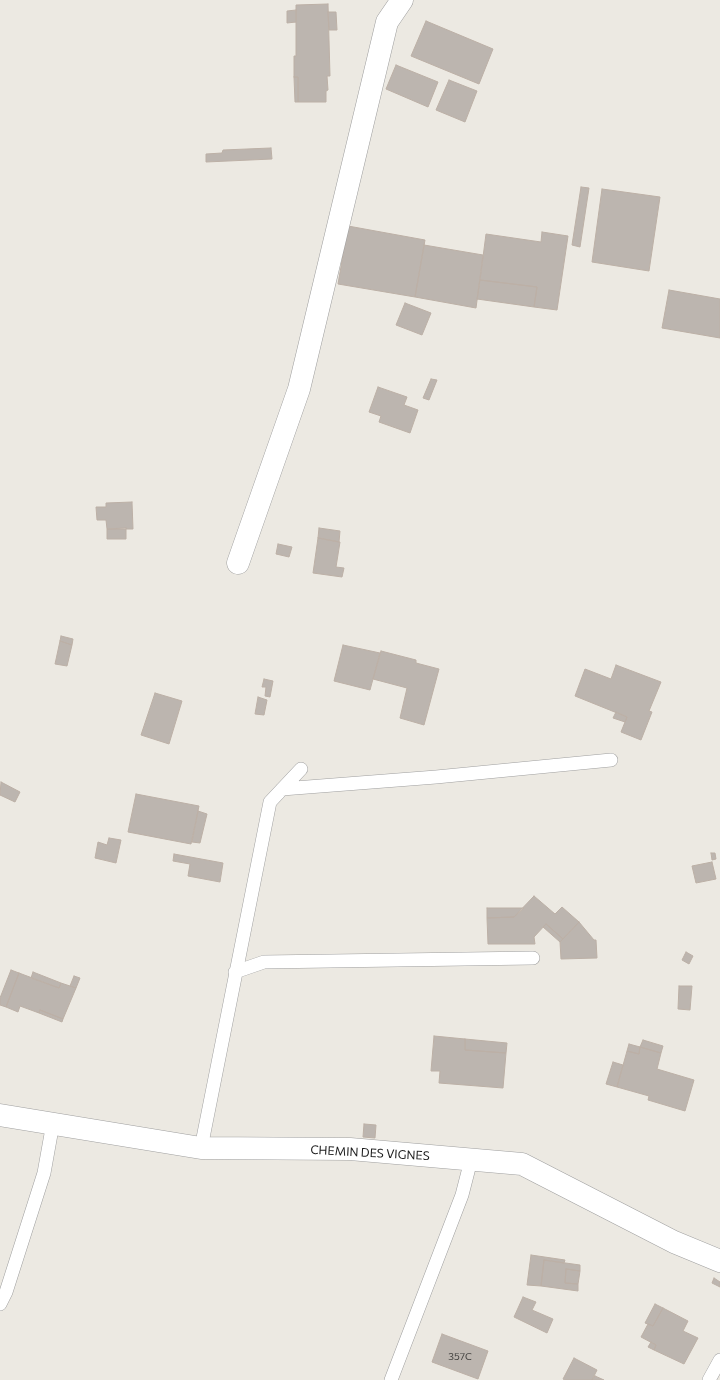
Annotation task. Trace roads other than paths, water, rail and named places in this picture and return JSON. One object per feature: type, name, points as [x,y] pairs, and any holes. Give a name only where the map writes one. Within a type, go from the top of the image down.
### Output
[{"type":"street","points":[[238,563],[299,389],[387,22],[402,0]]},
{"type":"street","name":"CHEMIN DES VIGNES","points":[[0,1115],[201,1148],[350,1149],[522,1164],[674,1242],[720,1260]]},
{"type":"lane","points":[[282,789],[436,777],[611,760]]},
{"type":"lane","points":[[201,1148],[270,802],[301,769]]},
{"type":"lane","points":[[235,972],[264,962],[533,958]]},
{"type":"lane","points":[[0,1304],[6,1292],[44,1173],[53,1123]]},
{"type":"lane","points":[[391,1380],[462,1195],[471,1160]]},
{"type":"lane","points":[[708,1380],[720,1360]]}]
